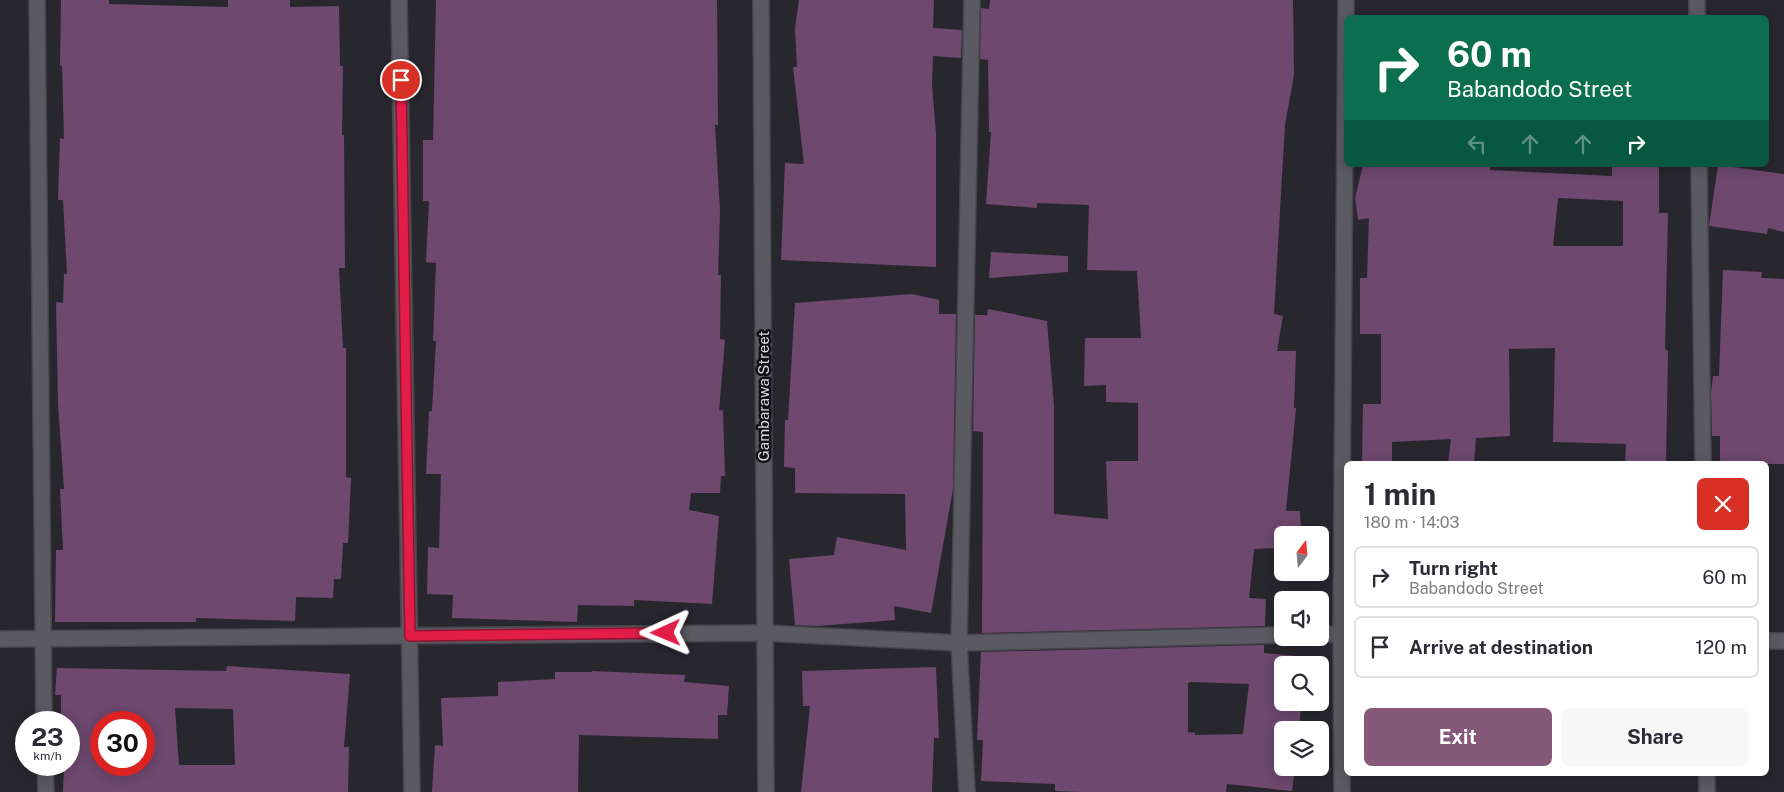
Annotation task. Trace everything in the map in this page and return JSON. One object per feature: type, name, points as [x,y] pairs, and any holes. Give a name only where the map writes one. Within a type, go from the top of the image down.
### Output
[{"type":"street","points":[[37,0],[44,711]]},
{"type":"street","points":[[400,0],[412,792]]},
{"type":"street","name":"Gambarawa Street","points":[[761,0],[766,792]]},
{"type":"street","points":[[967,792],[959,643],[972,0]]},
{"type":"street","points":[[1346,0],[1346,15]]},
{"type":"street","points":[[1697,0],[1697,15]]},
{"type":"street","points":[[1342,792],[1345,167]]},
{"type":"street","points":[[1699,167],[1703,461]]},
{"type":"street","points":[[0,639],[764,633],[959,643],[1274,635]]},
{"type":"street","points":[[1329,634],[1343,634]]},
{"type":"street","points":[[1769,641],[1784,641]]},
{"type":"street","points":[[45,776],[46,792]]},
{"type":"street","points":[[1707,776],[1707,792]]},
{"type":"building","points":[[61,0],[109,0],[109,4],[228,7],[228,0],[290,0],[290,7],[339,6],[340,66],[343,66],[342,135],[344,135],[345,268],[339,268],[343,348],[346,348],[346,477],[351,478],[348,543],[343,543],[341,579],[334,579],[333,598],[296,597],[295,621],[196,618],[196,622],[55,622],[56,550],[63,550],[60,489],[64,489],[58,404],[56,302],[63,303],[64,274],[67,274],[63,200],[58,200],[60,138],[64,139],[62,66],[60,66]]},
{"type":"building","points":[[436,0],[717,0],[718,125],[715,125],[720,211],[718,275],[721,275],[720,339],[725,340],[719,411],[723,410],[725,476],[721,476],[720,493],[691,493],[689,510],[719,516],[712,604],[634,600],[634,606],[578,605],[577,622],[452,618],[453,595],[427,594],[428,547],[439,548],[441,474],[426,474],[429,411],[432,411],[436,341],[433,341],[436,263],[426,262],[429,201],[423,201],[423,140],[433,140]]},
{"type":"building","points":[[799,0],[934,0],[933,28],[962,30],[961,58],[933,56],[932,85],[936,134],[936,267],[781,260],[785,163],[804,164],[793,67],[797,67],[795,28]]},
{"type":"building","points":[[990,0],[1293,0],[1294,75],[1285,125],[1274,314],[1283,316],[1277,351],[1296,351],[1294,408],[1296,408],[1286,511],[1300,511],[1301,526],[1274,526],[1274,548],[1254,549],[1249,598],[1266,599],[1265,626],[982,633],[983,432],[973,431],[975,315],[987,315],[988,309],[1047,321],[1054,406],[1054,514],[1108,519],[1106,461],[1138,461],[1138,403],[1106,402],[1106,385],[1084,386],[1085,338],[1141,338],[1137,271],[1087,270],[1089,205],[1037,203],[1037,208],[986,204],[991,132],[989,132],[988,60],[980,59],[981,8],[989,9]]},
{"type":"building","points":[[1363,167],[1490,167],[1490,170],[1612,176],[1612,167],[1659,167],[1659,213],[1668,213],[1665,349],[1668,351],[1666,461],[1625,461],[1626,444],[1553,442],[1555,348],[1509,349],[1510,436],[1476,438],[1474,461],[1448,461],[1451,439],[1392,442],[1392,461],[1362,461],[1363,404],[1381,404],[1381,334],[1360,334],[1360,278],[1367,278],[1369,218],[1358,220],[1355,198]],"holes":[[[1558,198],[1623,201],[1623,246],[1553,246]]]},
{"type":"building","points":[[1718,167],[1733,167],[1784,174],[1784,232],[1768,228],[1767,234],[1709,226]]},
{"type":"building","points":[[991,252],[1068,256],[1068,272],[989,278]]},
{"type":"building","points":[[1723,270],[1762,272],[1761,278],[1784,279],[1784,464],[1769,464],[1769,461],[1720,461],[1720,436],[1712,436],[1711,392],[1713,376],[1719,376]]},
{"type":"building","points":[[912,294],[939,300],[939,314],[956,314],[953,489],[931,613],[894,606],[895,620],[818,626],[795,625],[789,559],[834,555],[837,537],[906,550],[905,494],[795,493],[795,468],[784,467],[785,420],[788,420],[795,303]]},
{"type":"building","points":[[1264,645],[1264,653],[1297,656],[1274,656],[1274,711],[1301,711],[1300,721],[1274,721],[1274,776],[1294,776],[1292,791],[1227,784],[1226,792],[1080,792],[1055,791],[1055,784],[981,781],[983,740],[977,740],[981,652]],"holes":[[[1188,683],[1249,684],[1243,734],[1195,735],[1195,733],[1188,732]]]},
{"type":"building","points":[[227,666],[350,674],[344,747],[349,747],[348,792],[63,792],[64,776],[80,776],[80,711],[61,711],[61,695],[55,695],[57,668],[226,671]],"holes":[[[175,708],[233,709],[235,765],[179,765]]]},
{"type":"building","points":[[936,667],[939,738],[934,738],[932,792],[801,792],[810,706],[803,706],[802,671]]},
{"type":"building","points":[[592,671],[685,675],[684,682],[729,686],[727,715],[718,715],[718,739],[579,735],[578,792],[432,792],[435,745],[443,746],[441,698],[498,696],[498,682],[555,679],[555,672]]},
{"type":"route","points":[[401,80],[410,636],[666,633]]}]
